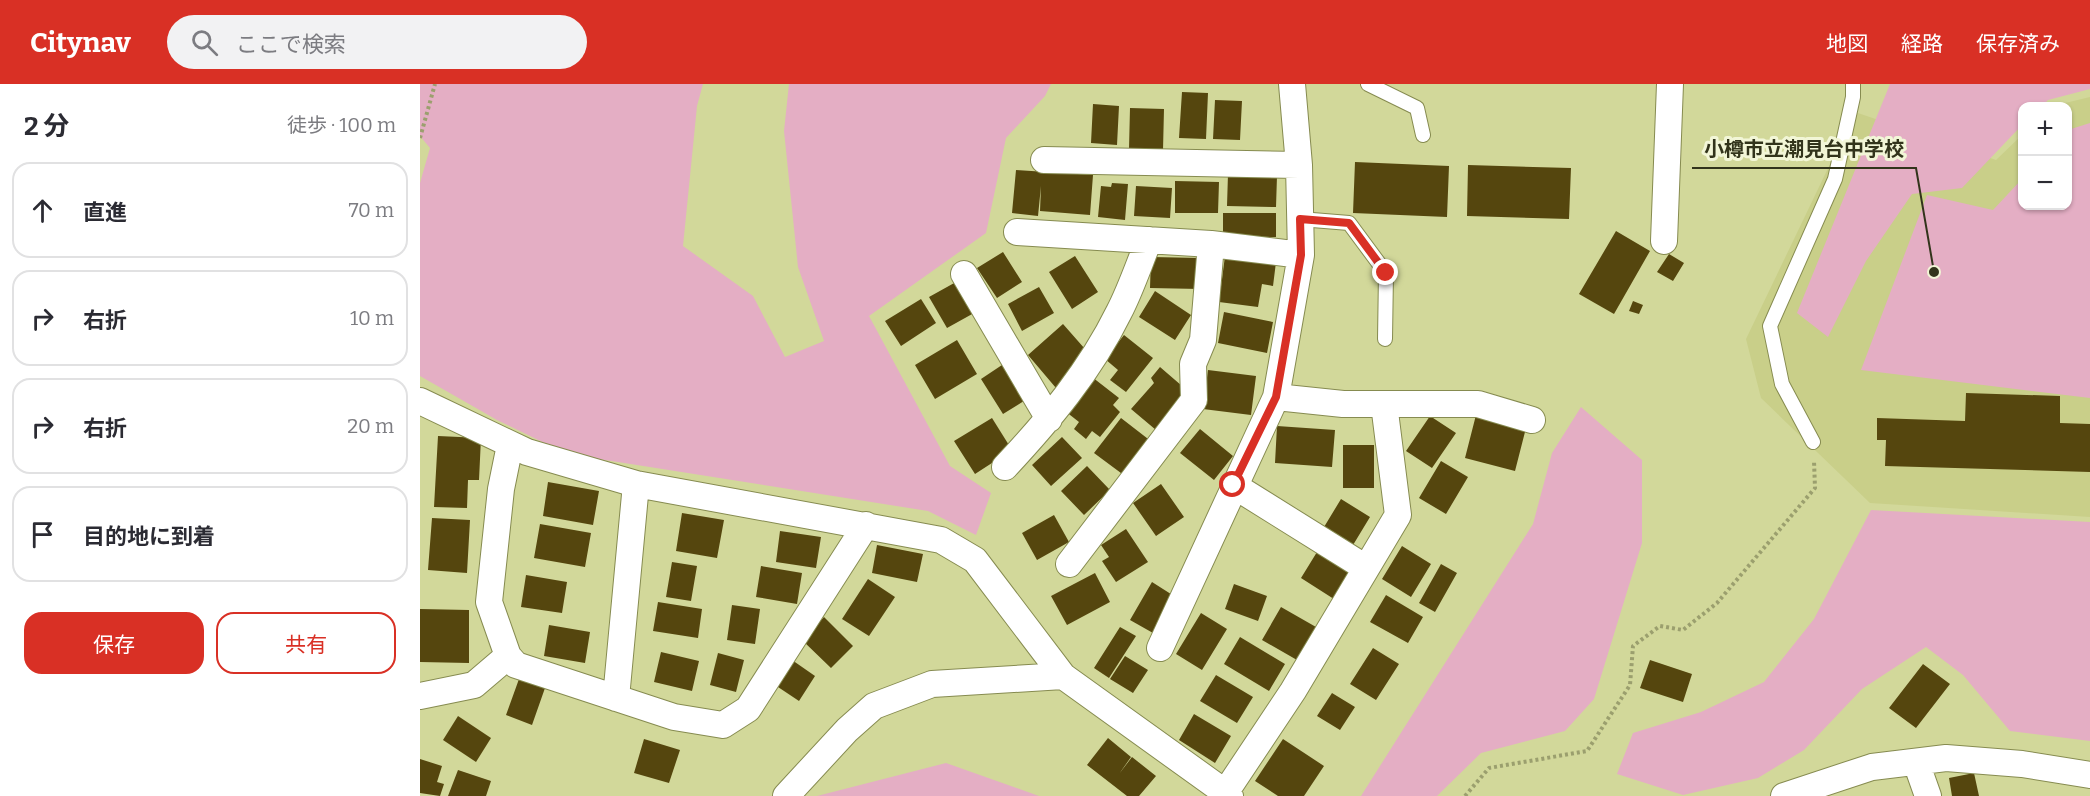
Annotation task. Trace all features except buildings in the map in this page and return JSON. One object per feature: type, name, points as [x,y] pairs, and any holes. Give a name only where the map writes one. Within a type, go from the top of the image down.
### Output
[{"type":"street","points":[[1160,648],[1233,485],[1276,397],[1301,255],[1299,165],[1292,84]]},
{"type":"street","points":[[1664,241],[1670,84]]},
{"type":"street","points":[[1044,160],[1299,165]]},
{"type":"street","points":[[1017,232],[1211,244],[1301,255]]},
{"type":"street","points":[[1005,467],[1049,419],[1092,361],[1120,312],[1149,240]]},
{"type":"street","points":[[1068,564],[1194,400],[1193,364],[1203,340],[1211,244]]},
{"type":"street","points":[[964,274],[1049,419]]},
{"type":"street","points":[[1276,397],[1343,404],[1478,404],[1532,420]]},
{"type":"street","points":[[420,401],[527,453],[636,483],[941,540],[975,560],[1063,676],[1227,795],[1293,691],[1398,514],[1384,404]]},
{"type":"street","points":[[510,444],[501,489],[489,602],[508,656],[516,665],[674,717],[723,725],[748,709],[866,525]]},
{"type":"street","points":[[616,698],[636,483]]},
{"type":"street","points":[[1233,485],[1366,568]]},
{"type":"street","points":[[420,696],[474,685],[508,656]]},
{"type":"street","points":[[786,796],[847,730],[874,706],[932,684],[1063,676]]},
{"type":"street","points":[[1784,796],[1872,767],[1946,758],[2022,764],[2090,775]]},
{"type":"street","points":[[1916,762],[1928,796]]},
{"type":"lane","points":[[1368,84],[1417,108],[1422,135]]},
{"type":"lane","points":[[1813,442],[1782,384],[1770,326],[1835,179],[1853,97],[1853,84]]},
{"type":"lane","points":[[1300,219],[1349,223],[1386,273],[1385,339]]},
{"type":"path","points":[[420,138],[435,84]]},
{"type":"path","points":[[1465,796],[1489,768],[1587,751],[1630,685],[1633,646],[1660,626],[1683,630],[1717,603],[1815,488],[1813,442]]},
{"type":"shaded area","points":[[420,84],[703,84],[697,106],[683,246],[753,296],[785,357],[824,341],[798,267],[784,131],[789,84],[1051,84],[1045,96],[1006,138],[986,233],[869,316],[950,466],[991,493],[976,535],[928,511],[567,454],[497,420],[420,376],[420,183],[430,148],[420,136]]},
{"type":"shaded area","points":[[1890,84],[2090,84],[2090,89],[2046,102],[2018,102],[2018,129],[1962,188],[1912,194],[1866,261],[1828,337],[1797,313]]},
{"type":"shaded area","points":[[2090,97],[2090,517],[1870,503],[1761,398],[1746,339],[1855,112],[1996,160],[2018,139],[2018,210],[2072,210],[2072,102],[2069,102]]},
{"type":"shaded area","points":[[2090,123],[2090,398],[1861,370],[1927,195],[1993,210],[2018,183],[2018,210],[2072,210],[2072,129]]},
{"type":"shaded area","points":[[1581,407],[1642,460],[1642,543],[1594,699],[1565,731],[1481,753],[1437,796],[1361,796],[1533,524],[1552,453]]},
{"type":"shaded area","points":[[1871,510],[2090,522],[2090,741],[2010,731],[1963,675],[1926,647],[1862,689],[1804,750],[1758,778],[1683,795],[1617,774],[1633,733],[1701,712],[1764,682],[1814,619]]},
{"type":"shaded area","points":[[946,763],[1039,796],[817,796]]},
{"type":"place","name":"小樽市立潮見台中学校","points":[[1934,272]]},
{"type":"route","points":[[1233,485],[1276,397],[1301,255],[1300,219],[1349,223],[1386,273]]}]
